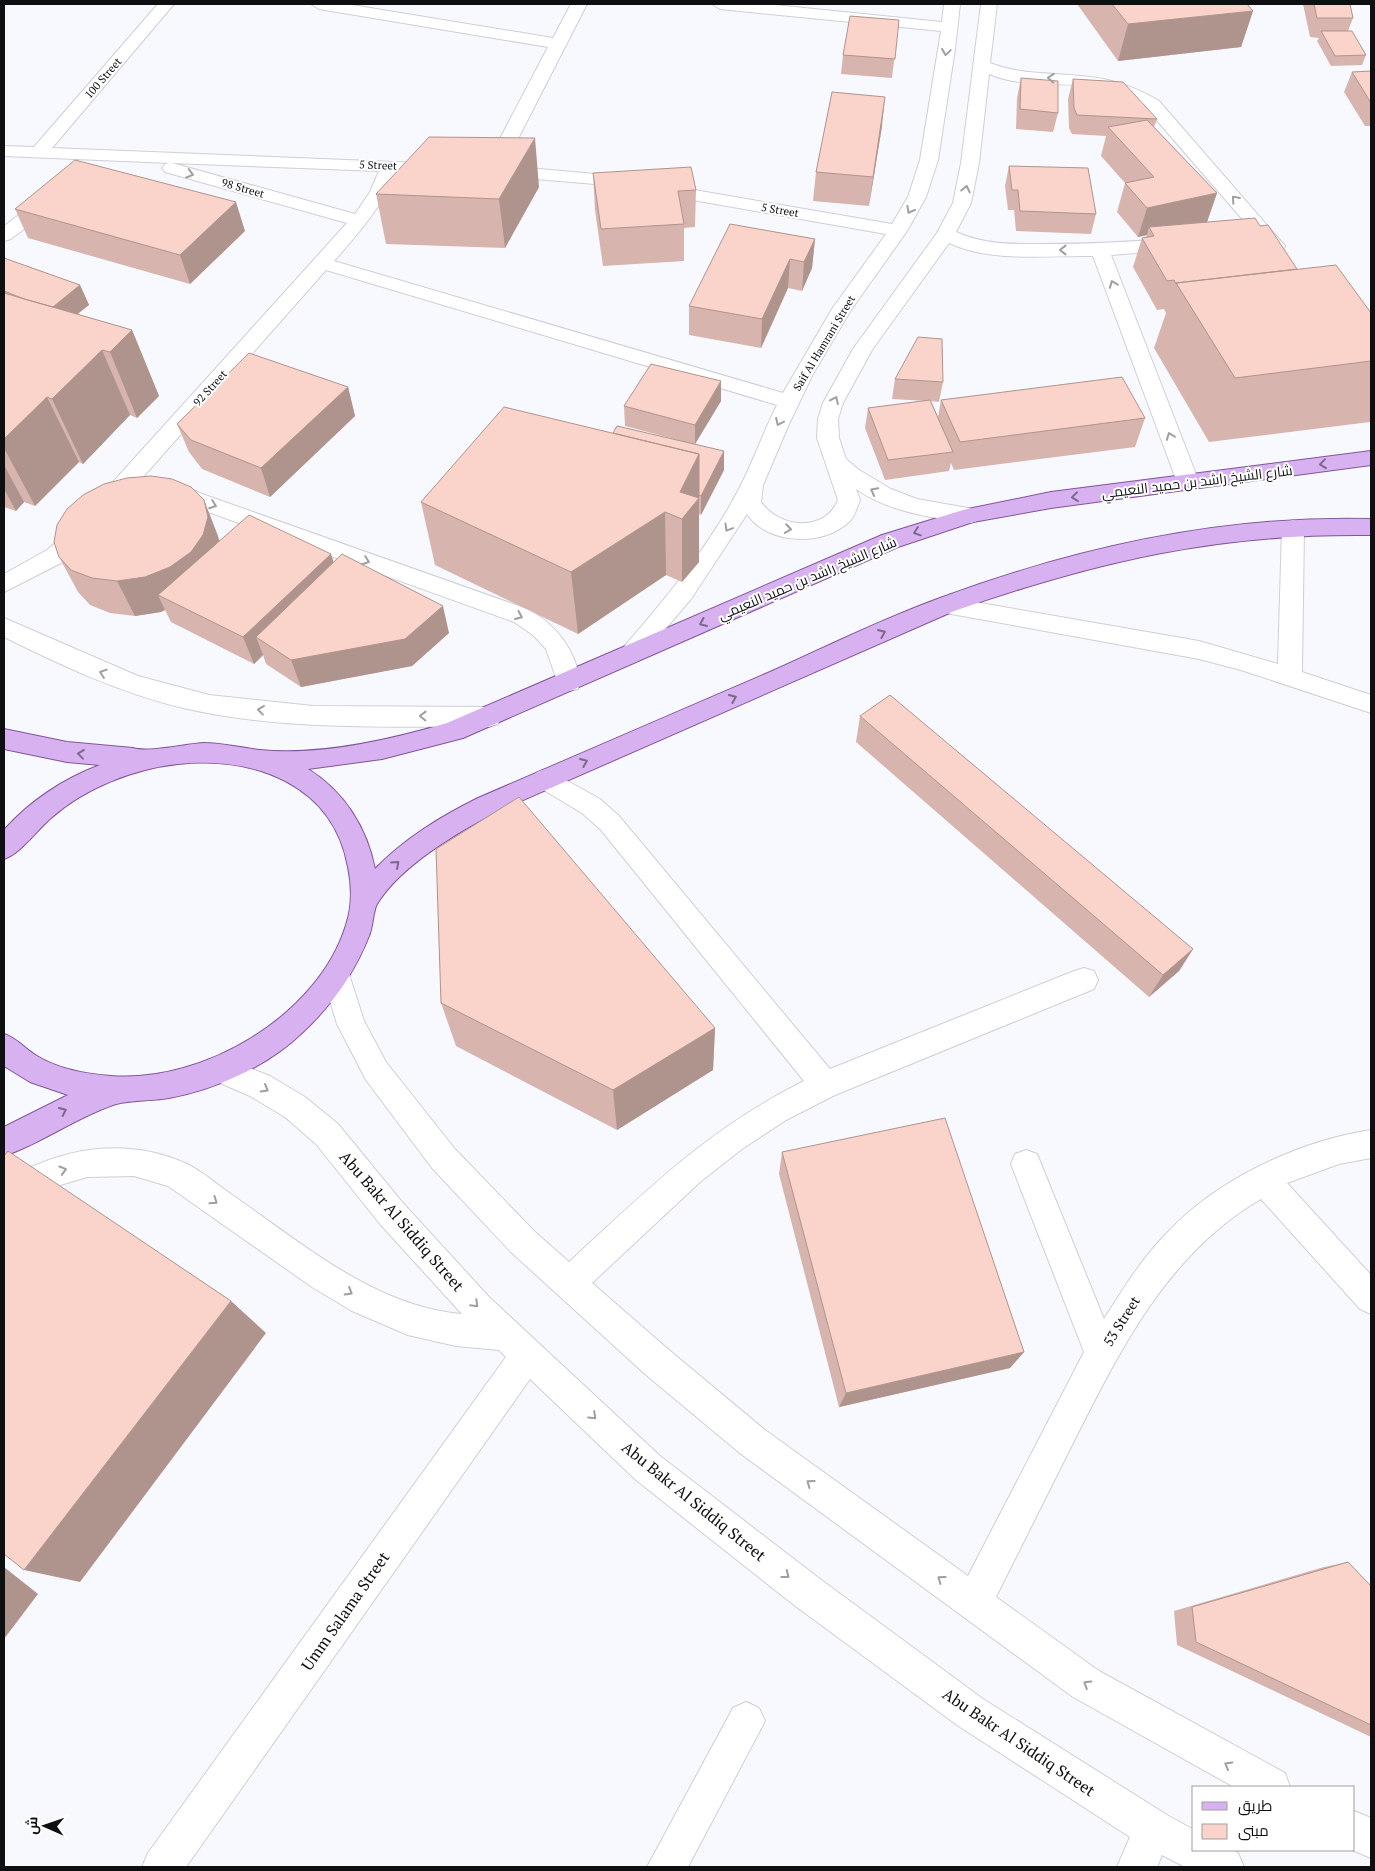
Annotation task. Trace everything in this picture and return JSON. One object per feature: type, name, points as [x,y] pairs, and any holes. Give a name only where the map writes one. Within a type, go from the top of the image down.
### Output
[{"type":"main road","name":"شارع الشيخ راشد بن حميد النعيمي","points":[[261,760],[300,761],[378,752],[454,731],[890,541],[971,516],[1051,500],[1371,458]]},
{"type":"main road","points":[[364,900],[388,871],[418,844],[451,822],[946,605],[1008,583],[1062,567],[1135,549],[1201,538],[1293,528],[1370,528]]},
{"type":"main road","points":[[4,739],[67,752],[147,759]]},
{"type":"main road","points":[[4,848],[18,830],[57,799],[100,775],[147,759],[187,753],[226,753],[261,760],[298,775],[328,798],[350,827],[363,862],[364,900],[356,939],[337,976],[306,1014],[274,1040],[220,1070],[168,1085],[114,1090],[59,1080],[14,1058],[4,1047]]},
{"type":"main road","points":[[4,1142],[65,1110],[114,1090]]},
{"type":"street","name":"100 Street","points":[[39,152],[166,4]]},
{"type":"street","points":[[320,4],[557,44]]},
{"type":"street","points":[[492,171],[579,4]]},
{"type":"street","points":[[720,4],[949,27]]},
{"type":"street","name":"Saif Al Hamrani Street","points":[[630,655],[683,593],[726,532],[752,485],[789,402],[842,309],[898,231],[917,197],[929,160],[952,4]]},
{"type":"street","points":[[752,485],[750,502],[760,517],[778,528],[803,532],[826,527],[843,515],[848,500],[828,438],[828,419],[833,403],[879,326],[946,234],[962,203],[967,187],[989,4]]},
{"type":"street","points":[[982,65],[997,72],[1016,76],[1106,83],[1144,98],[1153,105],[1287,258]]},
{"type":"street","name":"5 Street","points":[[4,151],[455,169]]},
{"type":"street","points":[[88,172],[118,156]]},
{"type":"street","name":"98 Street","points":[[118,156],[359,221]]},
{"type":"street","name":"92 Street","points":[[4,584],[32,571],[74,540],[359,221],[379,192],[390,166]]},
{"type":"street","name":"5 Street","points":[[473,170],[608,180],[898,231]]},
{"type":"street","points":[[4,235],[65,190]]},
{"type":"street","points":[[946,234],[967,244],[993,249],[1100,250],[1151,248],[1192,241]]},
{"type":"street","points":[[1243,234],[1268,236]]},
{"type":"street","points":[[1100,250],[1188,482]]},
{"type":"street","points":[[322,263],[789,402]]},
{"type":"street","points":[[836,464],[855,481],[880,495],[932,511],[971,516]]},
{"type":"street","points":[[141,466],[153,478],[194,499],[522,616],[541,628],[557,644],[566,662],[569,682]]},
{"type":"street","points":[[1290,676],[1293,528]]},
{"type":"street","points":[[946,605],[1199,650],[1290,676],[1371,704]]},
{"type":"street","points":[[4,627],[93,670],[147,688],[209,704],[275,712],[489,717]]},
{"type":"street","points":[[546,779],[584,801],[610,823],[825,1085]]},
{"type":"street","points":[[337,976],[351,1024],[376,1071],[443,1158],[481,1200],[657,1362],[753,1442],[1086,1684],[1269,1786]]},
{"type":"street","points":[[569,1282],[689,1172],[731,1139],[775,1110],[825,1085],[1084,980]]},
{"type":"street","name":"Abu Bakr Al Siddiq Street","points":[[220,1070],[260,1086],[288,1103],[327,1134],[434,1261],[517,1344],[648,1468],[807,1592],[970,1712],[1153,1830],[1192,1850]]},
{"type":"street","name":"53 Street","points":[[974,1602],[1101,1353],[1138,1294],[1178,1243],[1226,1202],[1280,1171],[1340,1150],[1371,1144]]},
{"type":"street","points":[[4,1199],[39,1178],[87,1163],[134,1162],[176,1174],[323,1276],[363,1300],[408,1319],[517,1344]]},
{"type":"street","points":[[1026,1164],[1101,1353]]},
{"type":"street","points":[[1264,1180],[1371,1298]]},
{"type":"street","name":"Umm Salama Street","points":[[162,1867],[517,1344]]},
{"type":"street","points":[[667,1867],[746,1721]]},
{"type":"street","points":[[1138,1867],[1153,1830]]},
{"type":"street","points":[[1355,1831],[1371,1839]]},
{"type":"street","name":"Abu Bakr Al Siddiq Street","points":[[1193,1851],[1224,1867]]},
{"type":"building","points":[[1112,4],[1247,4],[1253,11],[1128,24]]},
{"type":"building","points":[[1314,4],[1350,4],[1353,18],[1317,18]]},
{"type":"building","points":[[850,16],[899,20],[895,59],[843,55]]},
{"type":"building","points":[[1321,31],[1352,31],[1366,55],[1335,56]]},
{"type":"building","points":[[1371,71],[1371,103],[1352,72]]},
{"type":"building","points":[[1021,78],[1058,81],[1058,113],[1020,109]]},
{"type":"building","points":[[1073,79],[1123,82],[1157,119],[1077,115],[1074,108]]},
{"type":"building","points":[[832,92],[885,97],[873,177],[816,172]]},
{"type":"building","points":[[1147,120],[1217,193],[1147,208],[1125,183],[1154,177],[1108,127]]},
{"type":"building","points":[[429,137],[535,138],[499,199],[376,194]]},
{"type":"building","points":[[75,160],[236,202],[180,255],[15,209]]},
{"type":"building","points":[[1009,166],[1088,168],[1096,214],[1020,211],[1018,190],[1012,190]]},
{"type":"building","points":[[691,167],[696,190],[678,191],[684,224],[601,229],[593,173]]},
{"type":"building","points":[[1255,218],[1260,226],[1268,225],[1297,269],[1176,284],[1174,280],[1167,281],[1142,238],[1154,236],[1149,227]]},
{"type":"building","points":[[730,224],[815,239],[804,262],[790,259],[762,319],[689,306]]},
{"type":"building","points":[[4,258],[80,285],[53,307],[24,299],[4,291]]},
{"type":"building","points":[[1336,265],[1371,313],[1371,361],[1235,378],[1176,283]]},
{"type":"building","points":[[4,293],[132,330],[110,352],[102,350],[52,399],[47,397],[4,439]]},
{"type":"building","points":[[918,337],[942,339],[943,382],[895,379]]},
{"type":"building","points":[[249,353],[348,387],[261,468],[191,440],[177,424]]},
{"type":"building","points":[[651,364],[721,381],[695,425],[624,406]]},
{"type":"building","points":[[1122,377],[1145,418],[960,442],[941,400]]},
{"type":"building","points":[[930,400],[953,452],[888,460],[868,408]]},
{"type":"building","points":[[504,407],[699,454],[680,492],[699,498],[682,519],[665,512],[571,572],[421,502]]},
{"type":"building","points":[[617,426],[724,451],[701,496],[699,495],[699,454],[613,433]]},
{"type":"building","points":[[151,476],[172,479],[191,487],[204,500],[208,517],[203,535],[191,552],[170,567],[145,577],[117,581],[92,578],[71,570],[59,557],[54,542],[57,525],[67,509],[83,495],[104,484],[127,478]]},
{"type":"building","points":[[249,515],[331,554],[243,637],[158,595]]},
{"type":"building","points":[[342,554],[443,606],[405,639],[291,660],[256,637]]},
{"type":"building","points":[[890,695],[1193,949],[1163,975],[860,716]]},
{"type":"building","points":[[519,797],[715,1028],[613,1090],[441,1003],[436,849]]},
{"type":"building","points":[[945,1118],[1024,1352],[846,1393],[782,1152]]},
{"type":"building","points":[[8,1151],[231,1301],[24,1570],[4,1554],[4,1156]]},
{"type":"building","points":[[1348,1562],[1371,1586],[1371,1725],[1196,1642],[1192,1607]]}]
